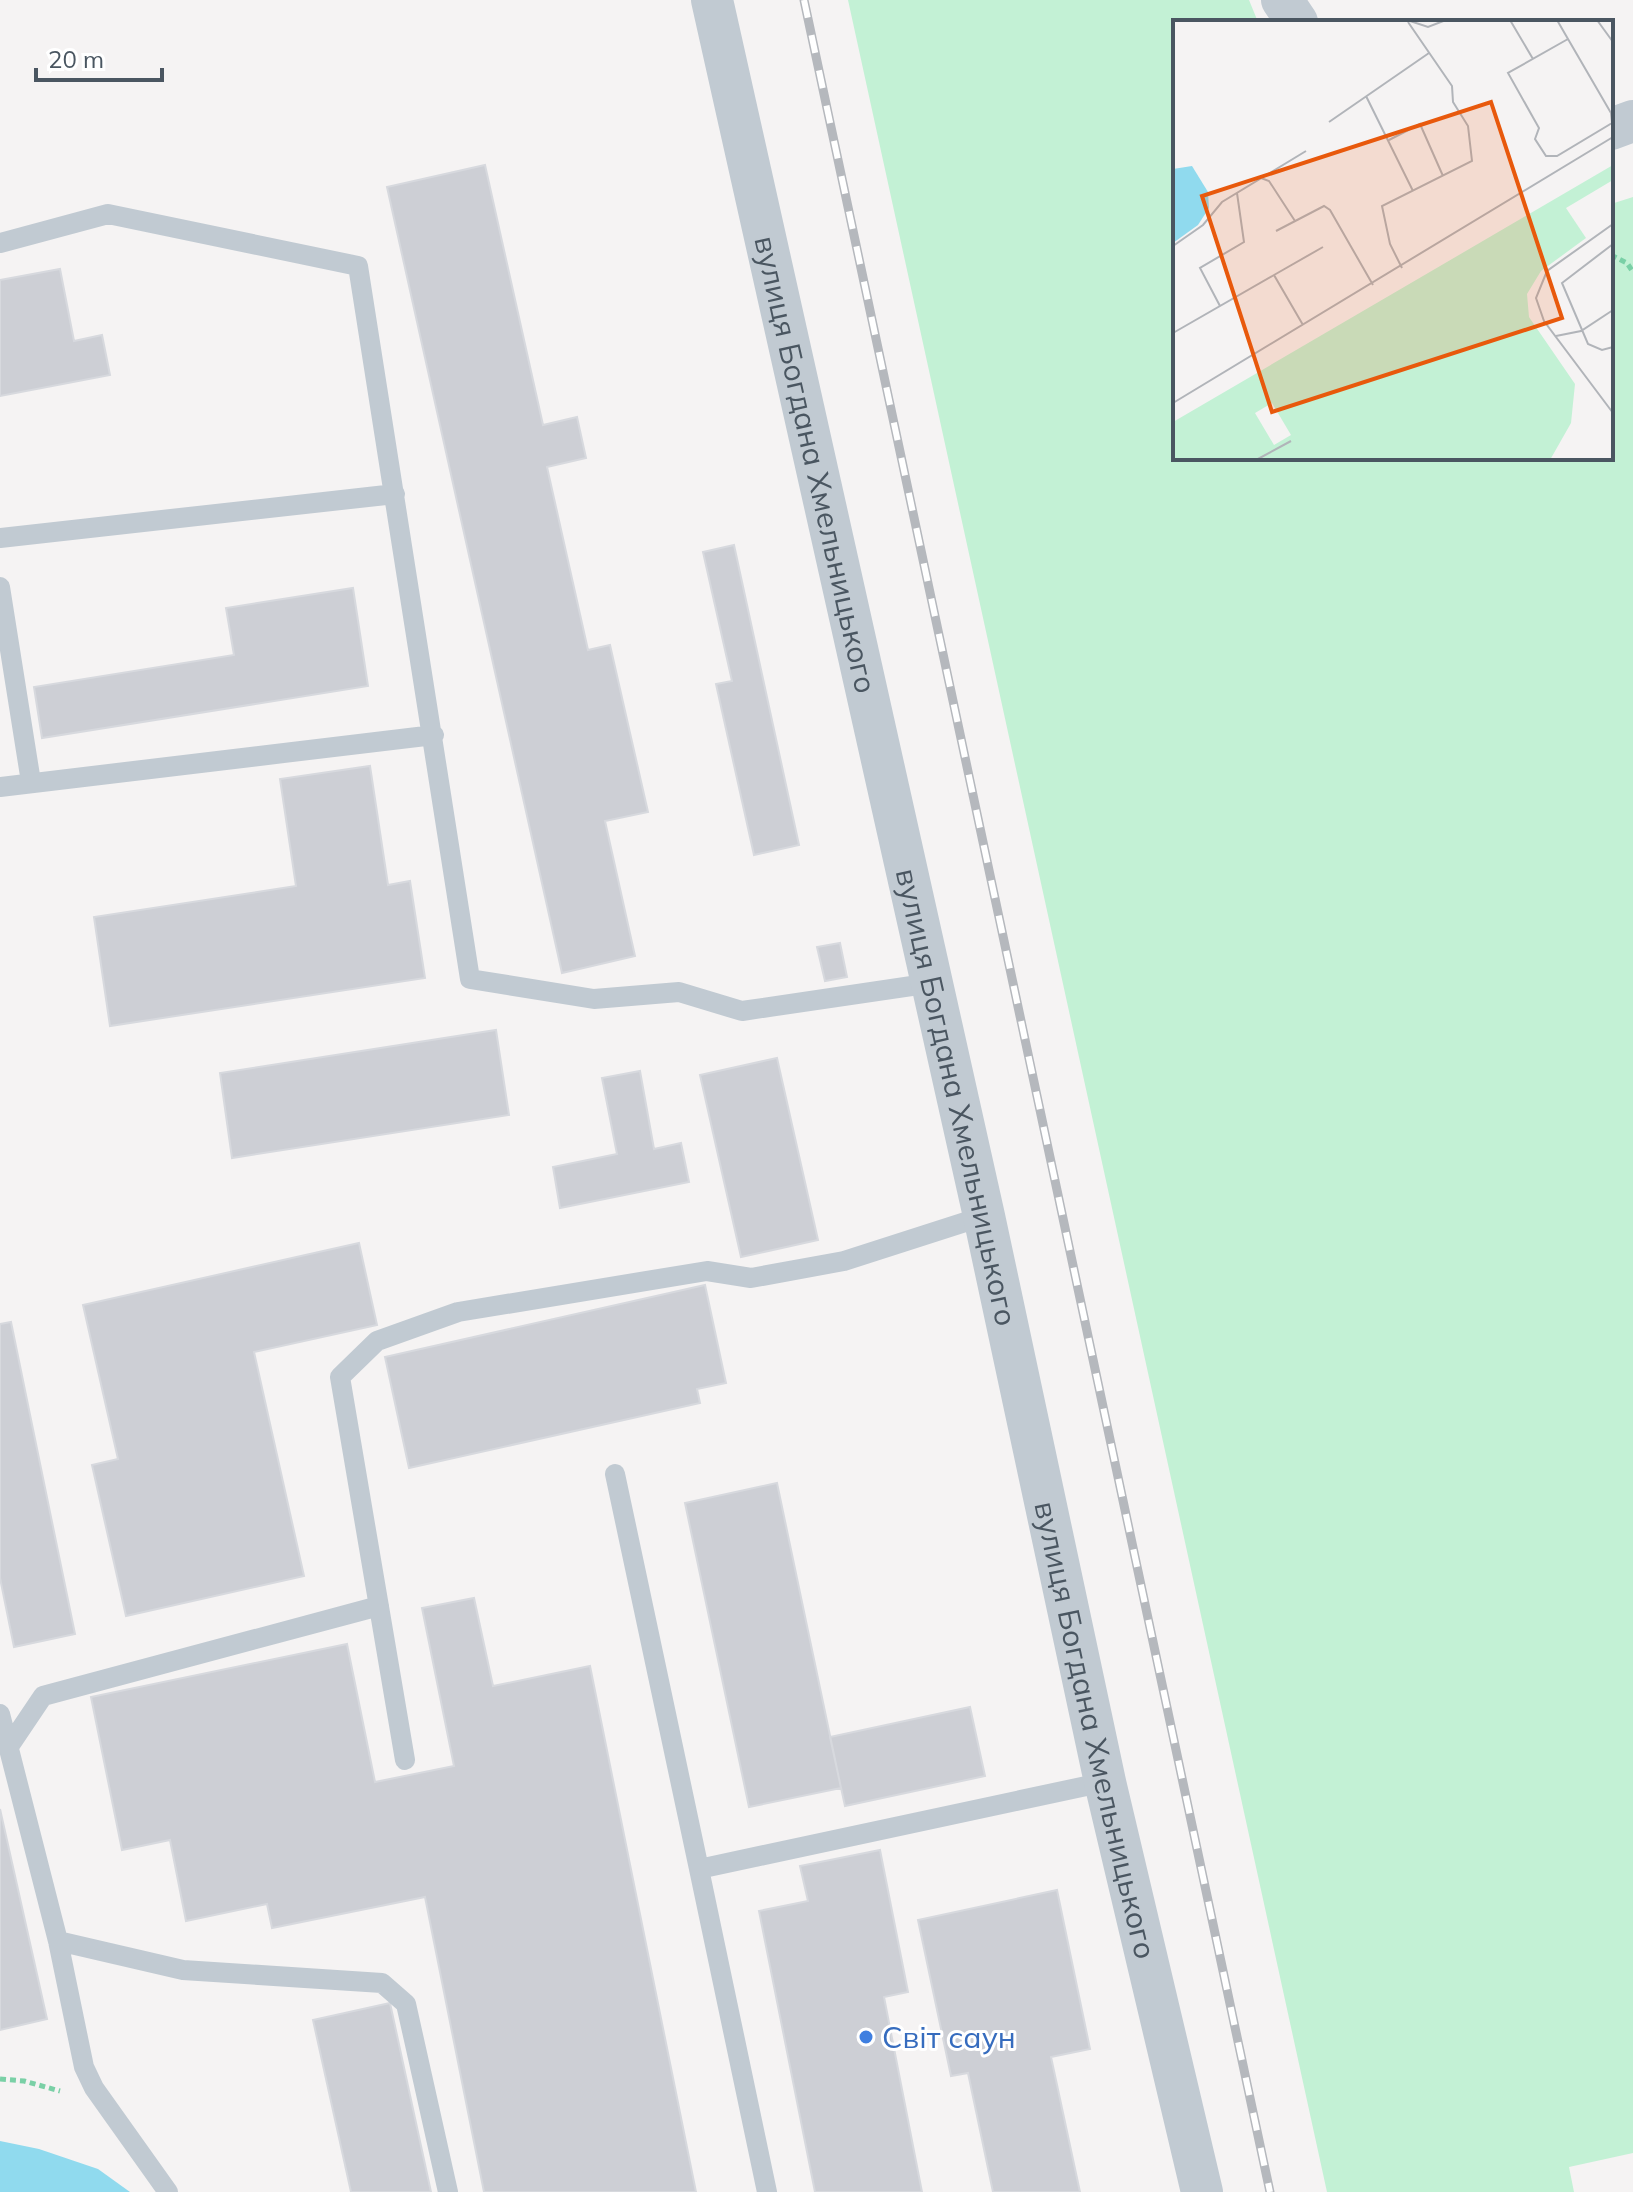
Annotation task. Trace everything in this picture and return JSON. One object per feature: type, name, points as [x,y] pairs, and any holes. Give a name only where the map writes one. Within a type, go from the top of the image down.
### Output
[{"type":"street","name":"вулиця Богдана Хмельницького","points":[[712,0],[984,1216],[1105,1782],[1202,2192]]},
{"type":"street","points":[[1282,0],[1296,20]]},
{"type":"street","points":[[1613,128],[1633,121]]},
{"type":"lane","points":[[0,243],[108,214],[358,266],[470,979],[594,999],[679,992],[742,1011],[932,983]]},
{"type":"lane","points":[[0,538],[395,494]]},
{"type":"lane","points":[[0,587],[31,782]]},
{"type":"lane","points":[[0,787],[434,735]]},
{"type":"lane","points":[[405,1760],[340,1377],[377,1341],[458,1312],[707,1271],[751,1278],[844,1261],[984,1216]]},
{"type":"lane","points":[[615,1474],[767,2192]]},
{"type":"lane","points":[[8,1748],[43,1696],[379,1606]]},
{"type":"lane","points":[[0,1714],[58,1941],[84,2067],[94,2088],[168,2192]]},
{"type":"lane","points":[[699,1869],[1105,1782]]},
{"type":"lane","points":[[58,1941],[183,1970],[382,1983],[406,2004],[448,2192]]},
{"type":"path","points":[[1613,256],[1627,263],[1633,272]]},
{"type":"path","points":[[0,2079],[24,2081],[110,2109]]},
{"type":"green space","points":[[848,0],[1249,0],[1257,20],[1173,20],[1173,460],[1613,460],[1613,203],[1633,197],[1633,2153],[1569,2167],[1574,2192],[1327,2192]]},
{"type":"water","points":[[0,2141],[39,2149],[98,2169],[130,2192],[0,2192]]},
{"type":"building","points":[[485,165],[543,425],[577,417],[586,458],[547,467],[588,650],[610,645],[648,812],[605,821],[635,956],[562,973],[387,187]]},
{"type":"building","points":[[60,269],[74,341],[102,335],[110,375],[0,396],[0,280]]},
{"type":"building","points":[[734,545],[799,845],[754,855],[716,684],[732,681],[703,552]]},
{"type":"building","points":[[353,588],[368,686],[42,738],[34,687],[234,655],[226,608]]},
{"type":"building","points":[[370,766],[388,885],[410,881],[425,978],[110,1026],[94,917],[296,886],[280,779]]},
{"type":"building","points":[[840,943],[847,977],[825,981],[817,947]]},
{"type":"building","points":[[496,1030],[509,1115],[232,1158],[220,1073]]},
{"type":"building","points":[[777,1058],[818,1240],[741,1257],[700,1075]]},
{"type":"building","points":[[640,1071],[654,1149],[681,1143],[689,1182],[560,1208],[553,1167],[617,1154],[602,1078]]},
{"type":"building","points":[[359,1243],[377,1325],[254,1352],[304,1576],[126,1616],[92,1465],[118,1459],[83,1305]]},
{"type":"building","points":[[705,1285],[726,1383],[697,1389],[700,1403],[409,1468],[385,1357]]},
{"type":"building","points":[[11,1322],[75,1634],[14,1647],[0,1578],[0,1324]]},
{"type":"building","points":[[777,1483],[841,1788],[749,1807],[685,1503]]},
{"type":"building","points":[[474,1598],[493,1686],[590,1666],[696,2192],[484,2192],[425,1897],[272,1928],[267,1904],[186,1921],[170,1840],[122,1850],[91,1697],[347,1644],[375,1782],[454,1766],[422,1608]]},
{"type":"building","points":[[970,1707],[985,1776],[845,1806],[830,1737]]},
{"type":"building","points":[[0,1809],[47,2019],[0,2030]]},
{"type":"building","points":[[880,1850],[908,1992],[884,1997],[922,2192],[815,2192],[759,1911],[808,1901],[800,1866]]},
{"type":"building","points":[[1057,1890],[1090,2049],[1051,2057],[1080,2192],[993,2192],[968,2073],[951,2076],[918,1920]]},
{"type":"building","points":[[390,2003],[431,2192],[351,2192],[313,2020]]},
{"type":"railway","points":[[804,0],[1270,2192]]},
{"type":"place","name":"Світ саун","points":[[866,2037]]}]
